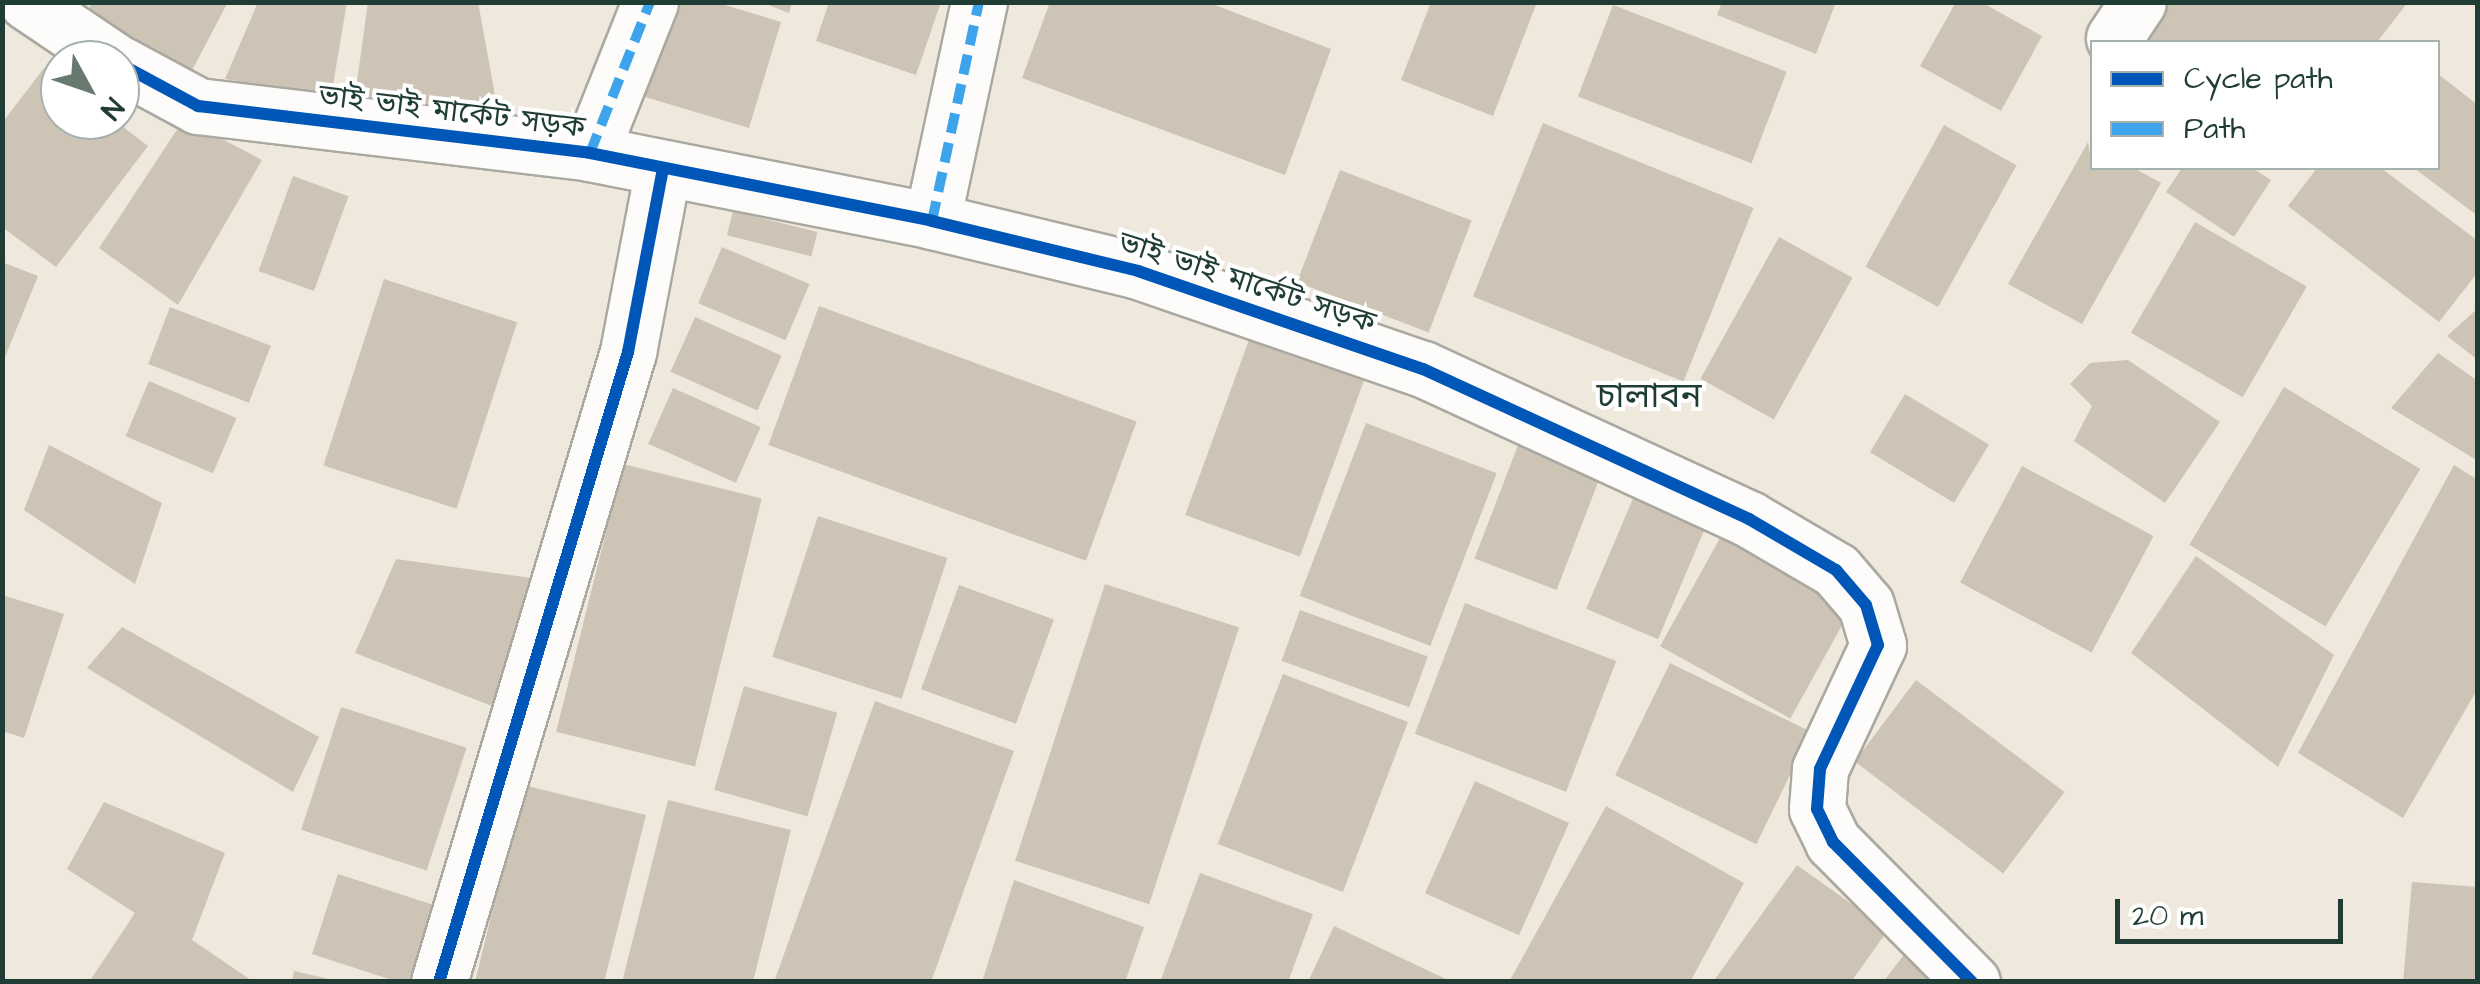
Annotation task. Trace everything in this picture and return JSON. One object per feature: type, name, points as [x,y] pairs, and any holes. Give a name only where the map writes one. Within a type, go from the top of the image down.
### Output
[{"type":"street","points":[[27,2],[84,40]]},
{"type":"street","points":[[590,153],[650,2]]},
{"type":"street","points":[[932,221],[979,2]]},
{"type":"street","name":"ভাই ভাই মার্কেট সড়ক","points":[[140,75],[198,106],[590,153],[932,221],[1138,271],[1348,340],[1749,518],[1836,570],[1866,605],[1878,645],[1820,769],[1817,809],[1833,842],[1972,982]]},
{"type":"street","points":[[439,982],[628,352],[663,169]]},
{"type":"building","points":[[92,2],[228,2],[188,78],[140,52],[140,40],[119,40],[84,21]]},
{"type":"building","points":[[258,2],[347,2],[331,97],[225,79]]},
{"type":"building","points":[[368,2],[478,2],[501,128],[353,110]]},
{"type":"building","points":[[662,2],[715,2],[781,22],[749,128],[635,94]]},
{"type":"building","points":[[761,2],[792,2],[789,13]]},
{"type":"building","points":[[829,2],[941,2],[916,75],[816,41]]},
{"type":"building","points":[[1050,2],[1207,2],[1331,49],[1285,175],[1022,78]]},
{"type":"building","points":[[1431,2],[1537,2],[1493,116],[1401,80]]},
{"type":"building","points":[[1722,2],[1836,2],[1816,54],[1717,15]]},
{"type":"building","points":[[1956,2],[1981,2],[2042,36],[2001,111],[1920,66]]},
{"type":"building","points":[[2151,2],[2408,2],[2379,40],[2122,40]]},
{"type":"building","points":[[1613,5],[1787,72],[1752,163],[1578,96]]},
{"type":"building","points":[[40,73],[40,140],[140,140],[148,146],[56,267],[2,227],[2,123]]},
{"type":"building","points":[[2440,76],[2478,105],[2478,216],[2417,170],[2440,170]]},
{"type":"building","points":[[184,119],[262,160],[178,305],[99,248]]},
{"type":"building","points":[[1543,123],[1753,208],[1683,381],[1473,296]]},
{"type":"building","points":[[1944,125],[2017,165],[1938,307],[1865,267]]},
{"type":"building","points":[[2088,142],[2090,170],[2138,170],[2161,183],[2082,324],[2008,284]]},
{"type":"building","points":[[1340,170],[1472,221],[1429,333],[1297,282]]},
{"type":"building","points":[[2181,170],[2255,170],[2271,180],[2234,237],[2166,192]]},
{"type":"building","points":[[2315,170],[2384,170],[2478,241],[2478,272],[2439,322],[2288,206]]},
{"type":"building","points":[[293,176],[348,196],[314,291],[258,271]]},
{"type":"building","points":[[733,211],[817,232],[811,256],[727,235]]},
{"type":"building","points":[[2195,222],[2307,286],[2243,397],[2131,333]]},
{"type":"building","points":[[1779,237],[1852,278],[1774,419],[1700,379]]},
{"type":"building","points":[[722,247],[809,284],[786,340],[698,303]]},
{"type":"building","points":[[2,262],[38,276],[3,362],[2,362]]},
{"type":"building","points":[[384,279],[517,322],[457,509],[323,465]]},
{"type":"building","points":[[819,306],[1137,422],[1086,561],[768,445]]},
{"type":"building","points":[[170,307],[271,346],[249,403],[148,364]]},
{"type":"building","points":[[2478,308],[2478,360],[2447,336]]},
{"type":"building","points":[[695,317],[782,356],[757,410],[671,372]]},
{"type":"building","points":[[1254,326],[1369,368],[1300,557],[1185,515]]},
{"type":"building","points":[[2438,353],[2478,381],[2478,461],[2391,408]]},
{"type":"building","points":[[2128,360],[2220,422],[2165,503],[2074,441],[2092,406],[2070,384],[2090,363]]},
{"type":"building","points":[[149,381],[236,418],[213,473],[126,436]]},
{"type":"building","points":[[2284,387],[2420,469],[2326,627],[2189,545]]},
{"type":"building","points":[[673,388],[761,427],[736,483],[648,444]]},
{"type":"building","points":[[1905,394],[1989,444],[1954,503],[1870,452]]},
{"type":"building","points":[[1366,423],[1497,473],[1430,646],[1300,596]]},
{"type":"building","points":[[1520,440],[1602,472],[1557,590],[1474,559]]},
{"type":"building","points":[[49,445],[162,503],[135,584],[24,510]]},
{"type":"building","points":[[623,464],[762,499],[695,766],[556,732]]},
{"type":"building","points":[[2454,465],[2478,480],[2478,688],[2403,818],[2298,753]]},
{"type":"building","points":[[2022,466],[2154,536],[2092,653],[1960,583]]},
{"type":"building","points":[[1637,489],[1709,519],[1658,639],[1586,609]]},
{"type":"building","points":[[818,516],[947,558],[902,699],[772,657]]},
{"type":"building","points":[[1725,529],[1855,601],[1790,718],[1660,646]]},
{"type":"building","points":[[2196,556],[2334,655],[2278,767],[2131,653]]},
{"type":"building","points":[[396,559],[532,578],[492,706],[355,653]]},
{"type":"building","points":[[1105,584],[1239,628],[1149,904],[1015,861]]},
{"type":"building","points":[[959,585],[1054,620],[1016,724],[921,689]]},
{"type":"building","points":[[2,595],[64,614],[24,738],[2,731]]},
{"type":"building","points":[[1465,603],[1616,661],[1566,792],[1415,734]]},
{"type":"building","points":[[1300,610],[1428,657],[1409,707],[1282,661]]},
{"type":"building","points":[[122,627],[319,737],[293,792],[87,668]]},
{"type":"building","points":[[1670,663],[1811,732],[1756,844],[1615,775]]},
{"type":"building","points":[[1283,674],[1408,722],[1343,892],[1218,844]]},
{"type":"building","points":[[1916,680],[2065,792],[2003,873],[1855,761]]},
{"type":"building","points":[[744,686],[837,713],[807,817],[714,790]]},
{"type":"building","points":[[875,701],[1014,751],[931,982],[774,982]]},
{"type":"building","points":[[341,707],[467,748],[427,870],[301,830]]},
{"type":"building","points":[[1475,781],[1569,823],[1519,935],[1425,893]]},
{"type":"building","points":[[523,785],[646,815],[604,982],[475,982]]},
{"type":"building","points":[[668,800],[791,830],[753,982],[622,982]]},
{"type":"building","points":[[104,802],[225,853],[192,940],[254,982],[89,982],[135,913],[67,869]]},
{"type":"building","points":[[1606,806],[1744,883],[1690,982],[1509,982]]},
{"type":"building","points":[[1797,865],[1888,930],[1851,982],[1713,982]]},
{"type":"building","points":[[1200,873],[1313,914],[1288,982],[1160,982]]},
{"type":"building","points":[[338,874],[443,908],[419,982],[398,982],[312,954]]},
{"type":"building","points":[[1014,880],[1144,927],[1125,982],[982,982]]},
{"type":"building","points":[[2412,882],[2478,887],[2478,982],[2403,982]]},
{"type":"building","points":[[1334,926],[1452,982],[1308,982]]},
{"type":"building","points":[[1906,952],[1945,982],[1883,982]]},
{"type":"building","points":[[294,971],[333,980],[292,982]]},
{"type":"marked path","points":[[590,153],[650,2]]},
{"type":"marked path","points":[[932,221],[979,2]]},
{"type":"cycle path","points":[[140,75],[198,106],[590,153],[932,221],[1138,271],[1423,369],[1749,519],[1836,570],[1866,605],[1878,645],[1820,769],[1817,809],[1833,842],[1972,982]]},
{"type":"cycle path","points":[[439,982],[628,352],[663,169]]},
{"type":"district","name":"চালাবন","points":[[1649,397]]}]
